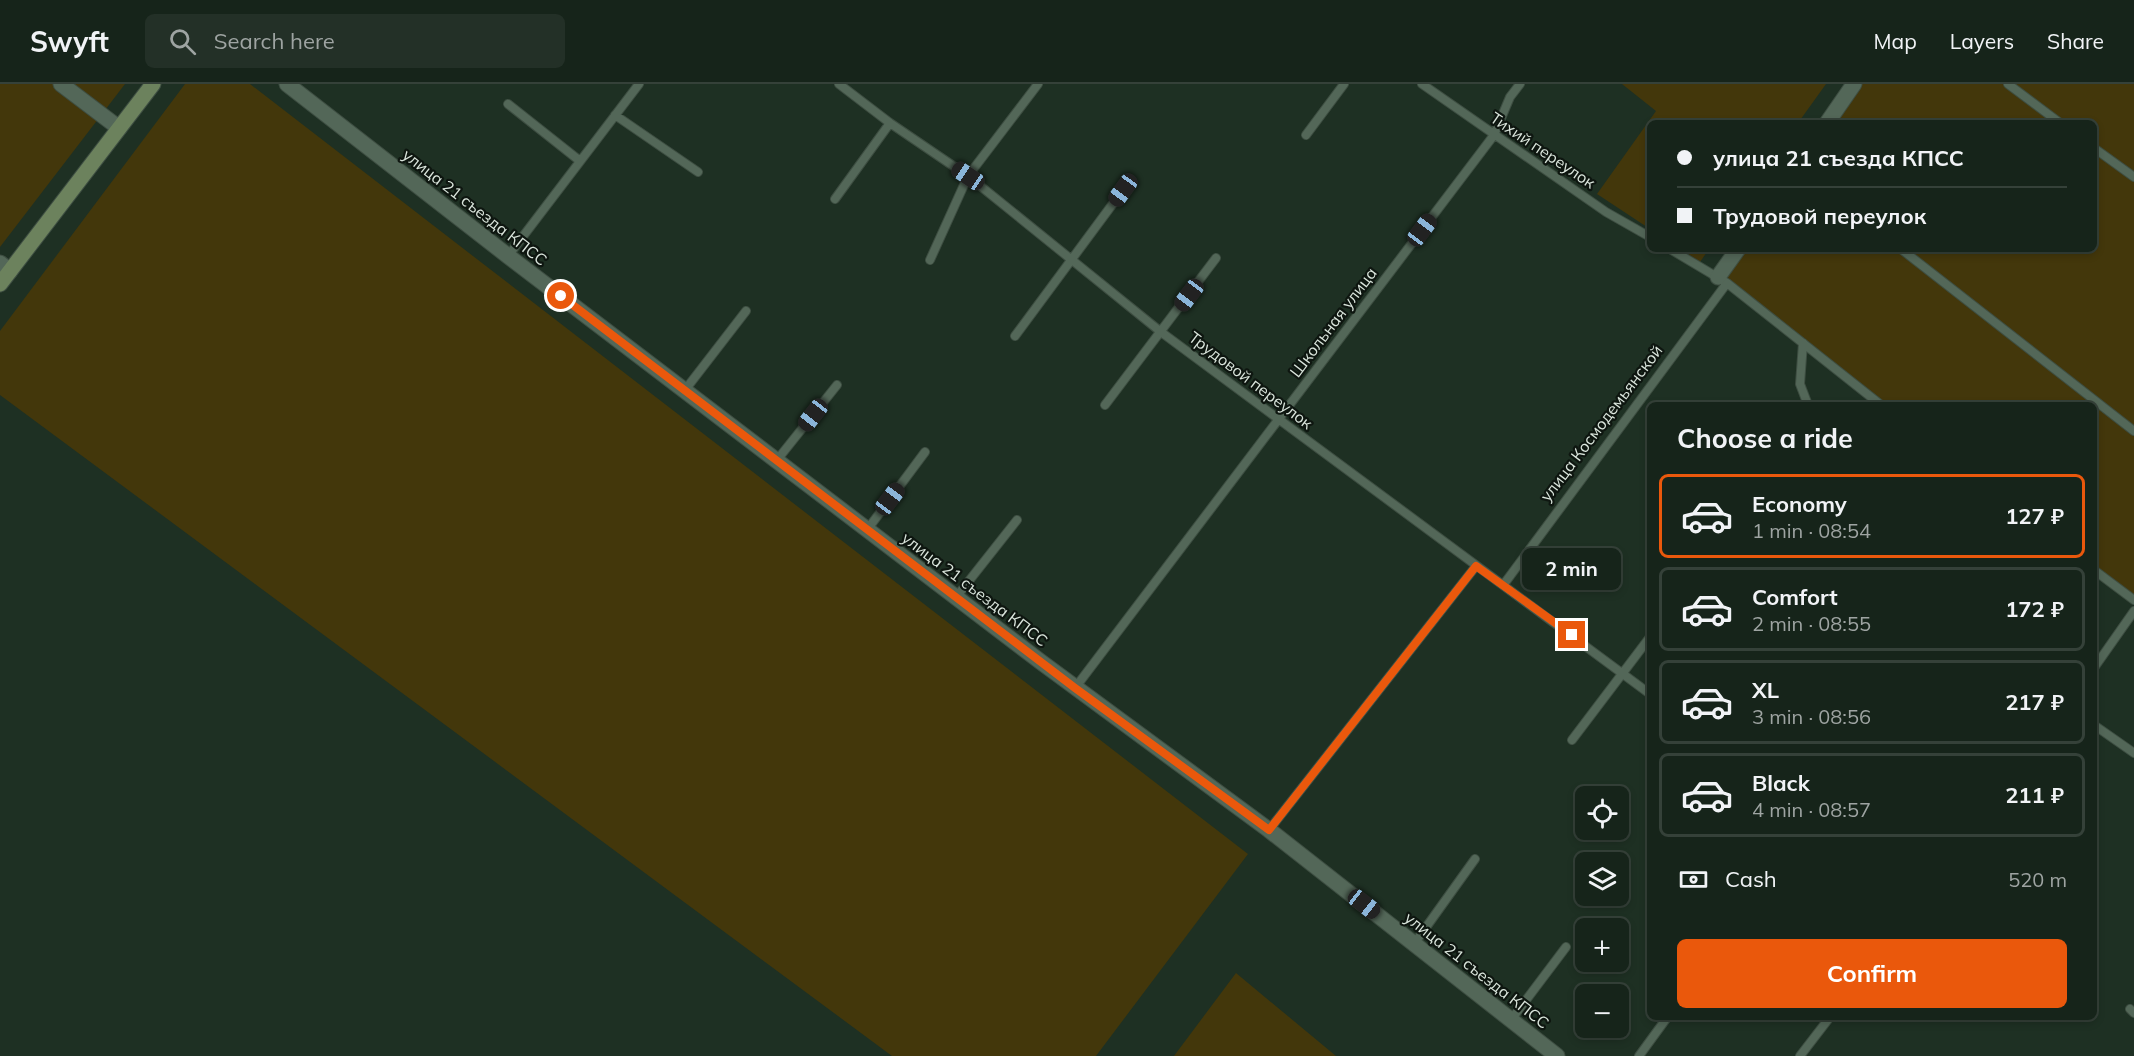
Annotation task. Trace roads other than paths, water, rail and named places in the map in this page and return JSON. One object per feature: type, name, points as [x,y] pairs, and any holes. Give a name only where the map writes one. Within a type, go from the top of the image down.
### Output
[{"type":"main road","points":[[0,284],[5,267],[153,84]]},
{"type":"street","points":[[61,84],[119,128]]},
{"type":"street","name":"улица 21 съезда КПСС","points":[[287,84],[867,530],[957,596],[1075,688],[1269,830],[1557,1056]]},
{"type":"street","points":[[1829,120],[1854,84]]},
{"type":"street","name":"улица Космодемьянской","points":[[1723,280],[1737,252]]},
{"type":"lane","points":[[508,256],[639,84]]},
{"type":"lane","points":[[930,260],[968,176],[1038,84]]},
{"type":"lane","points":[[1306,135],[1344,84]]},
{"type":"lane","name":"Тихий переулок","points":[[1422,84],[1606,212],[1647,235]]},
{"type":"lane","points":[[1510,97],[1513,84]]},
{"type":"lane","name":"Школьная улица","points":[[1075,688],[1494,135],[1510,97],[1520,84]]},
{"type":"lane","points":[[2008,84],[2057,120]]},
{"type":"lane","name":"Трудовой переулок","points":[[842,85],[890,123],[968,176],[1070,261],[1161,332],[1647,692]]},
{"type":"lane","points":[[508,104],[580,161]]},
{"type":"lane","points":[[615,115],[698,172]]},
{"type":"lane","points":[[835,199],[890,123]]},
{"type":"lane","points":[[2097,150],[2134,177]]},
{"type":"lane","points":[[1015,336],[1123,190]]},
{"type":"lane","points":[[1676,252],[1723,280],[1877,402]]},
{"type":"lane","points":[[1905,252],[2097,402]]},
{"type":"lane","points":[[1105,405],[1216,258]]},
{"type":"lane","name":"улица Космодемьянской","points":[[1504,584],[1723,280]]},
{"type":"lane","points":[[686,390],[746,311]]},
{"type":"lane","points":[[1803,344],[1800,384],[1807,402]]},
{"type":"lane","points":[[777,460],[837,385]]},
{"type":"lane","points":[[2097,402],[2134,431]]},
{"type":"lane","points":[[867,530],[925,452]]},
{"type":"lane","points":[[957,596],[1017,520]]},
{"type":"lane","points":[[1269,830],[1476,566]]},
{"type":"lane","points":[[2097,572],[2134,600]]},
{"type":"lane","points":[[2097,664],[2134,611]]},
{"type":"lane","points":[[1572,740],[1647,641]]},
{"type":"lane","points":[[2097,727],[2134,753]]},
{"type":"lane","points":[[1414,944],[1475,859]]},
{"type":"lane","points":[[1511,1020],[1566,947]]},
{"type":"lane","points":[[1640,1056],[1665,1020]]},
{"type":"lane","points":[[1800,1056],[1828,1020]]}]
